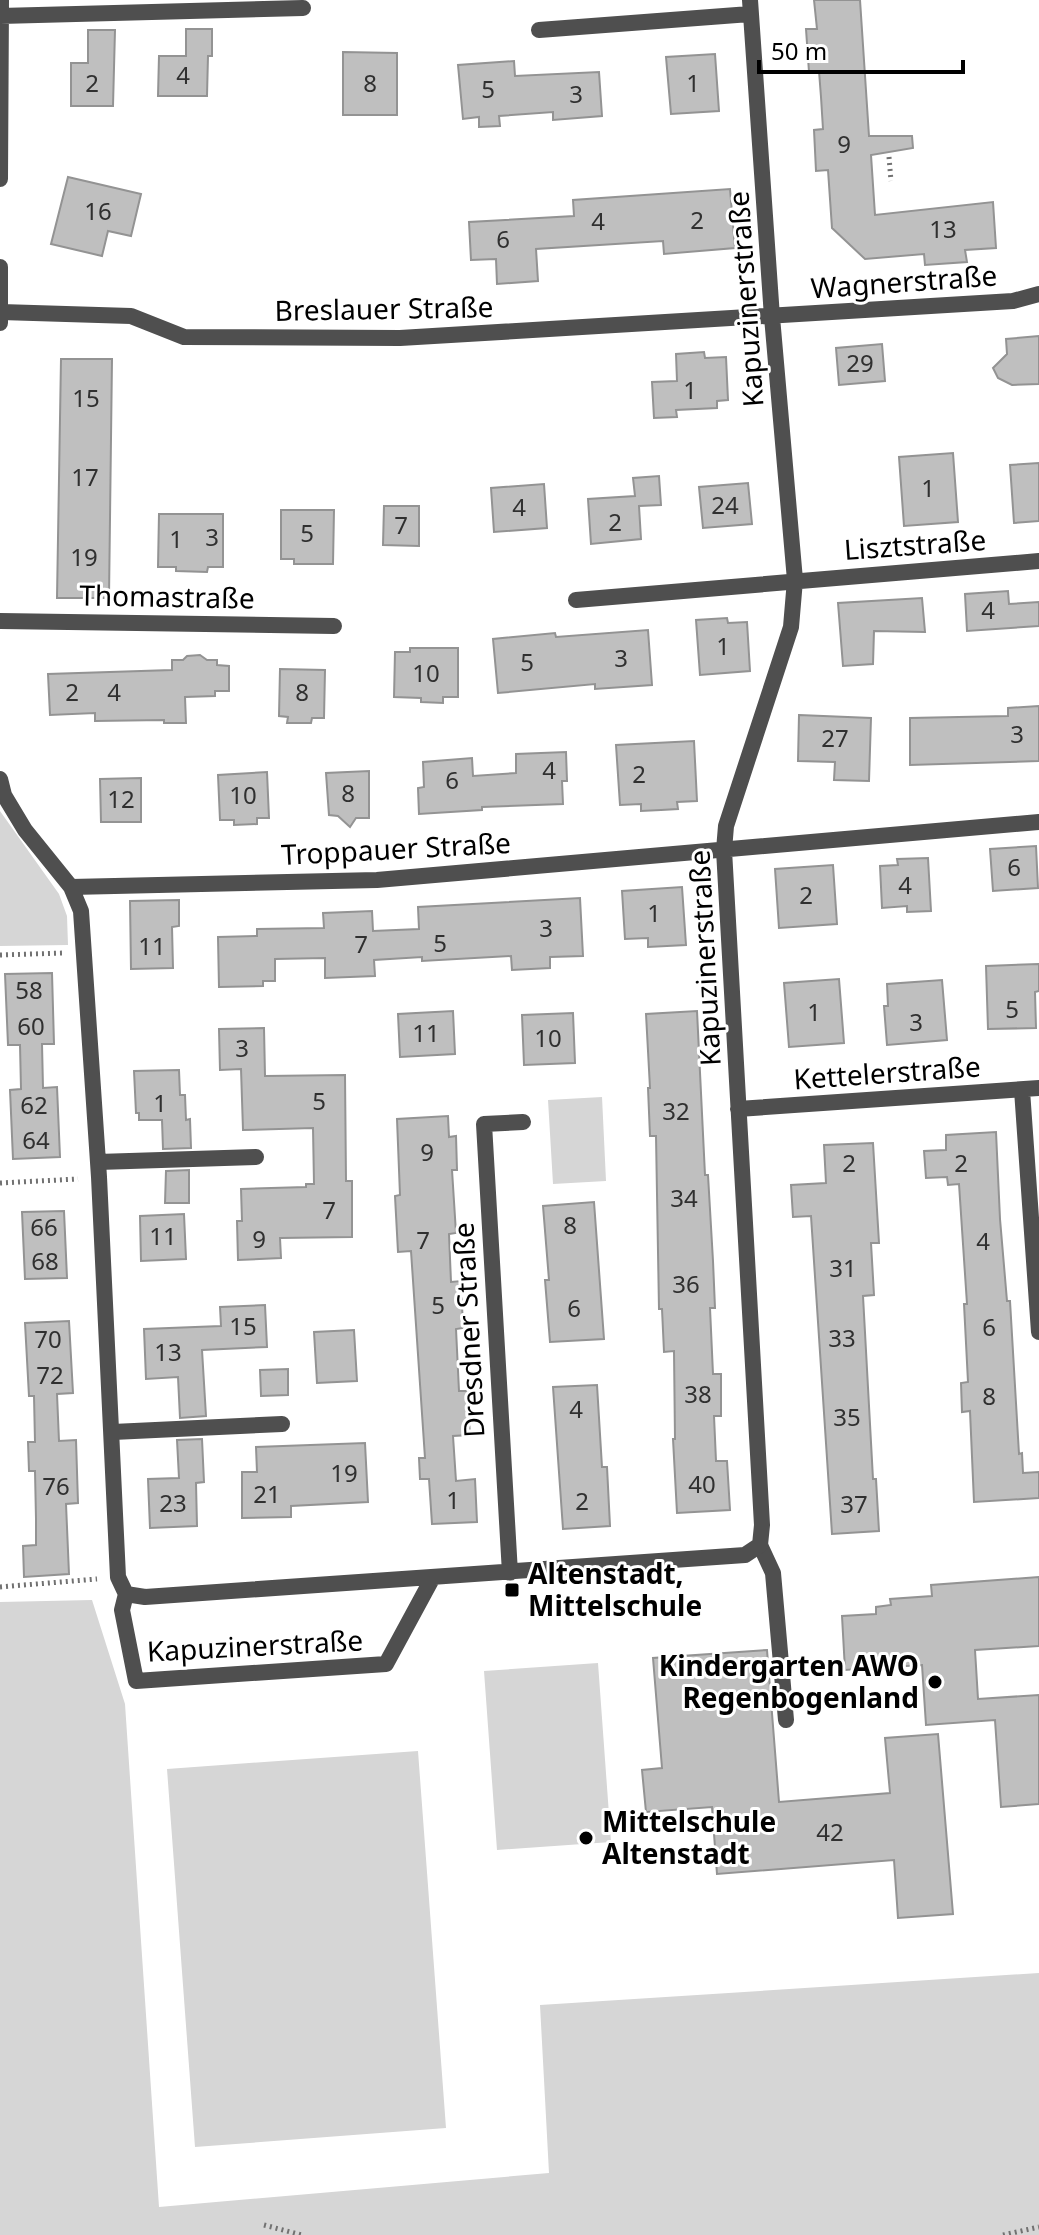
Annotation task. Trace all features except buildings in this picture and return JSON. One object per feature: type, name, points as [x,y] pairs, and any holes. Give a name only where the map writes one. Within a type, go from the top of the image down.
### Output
[{"type":"street","points":[[0,179],[1,0]]},
{"type":"street","points":[[539,30],[750,7]]},
{"type":"street","name":"Kapuzinerstraße","points":[[432,1579],[386,1664],[136,1681],[122,1610],[126,1594],[145,1597],[432,1579],[745,1555],[760,1545],[762,1525],[724,850],[726,826],[791,627],[795,580],[750,7]]},
{"type":"street","points":[[0,16],[303,8]]},
{"type":"street","points":[[0,267],[0,323]]},
{"type":"street","name":"Wagnerstraße","points":[[772,317],[1013,301],[1039,294]]},
{"type":"street","name":"Breslauer Straße","points":[[1,312],[131,316],[184,337],[400,338],[772,317]]},
{"type":"street","name":"Lisztstraße","points":[[576,600],[1039,561]]},
{"type":"street","name":"Thomastraße","points":[[0,621],[334,626]]},
{"type":"street","points":[[0,779],[4,795],[25,830],[71,887],[81,911],[99,1170],[118,1577],[126,1594]]},
{"type":"street","name":"Troppauer Straße","points":[[71,887],[377,880],[1039,822]]},
{"type":"street","points":[[1031,1089],[1039,1332]]},
{"type":"street","name":"Kettelerstraße","points":[[738,1109],[1031,1089]]},
{"type":"street","name":"Dresdner Straße","points":[[510,1573],[484,1124],[523,1122]]},
{"type":"street","points":[[99,1170],[256,1157]]},
{"type":"street","points":[[113,1432],[282,1424]]},
{"type":"street","points":[[760,1545],[773,1573],[786,1720]]},
{"type":"path","points":[[889,157],[891,181]]},
{"type":"path","points":[[0,955],[85,952]]},
{"type":"path","points":[[0,1183],[99,1170]]},
{"type":"path","points":[[0,1587],[118,1577]]},
{"type":"path","points":[[264,2225],[302,2235]]},
{"type":"path","points":[[1003,2235],[1039,2227]]},
{"type":"shaded area","points":[[0,811],[59,894],[67,916],[68,945],[0,946]]},
{"type":"shaded area","points":[[602,1097],[606,1181],[553,1184],[548,1100]]},
{"type":"shaded area","points":[[92,1600],[125,1704],[159,2207],[549,2173],[540,2005],[1039,1973],[1039,2235],[0,2235],[0,1602]]},
{"type":"shaded area","points":[[598,1663],[611,1842],[497,1850],[484,1671]]},
{"type":"shaded area","points":[[418,1751],[446,2128],[195,2147],[167,1769]]},
{"type":"place","name":"Altenstadt, Mittelschule","points":[[512,1590]]},
{"type":"place","name":"Kindergarten AWO Regenbogenland","points":[[935,1682]]},
{"type":"place","name":"Mittelschule Altenstadt","points":[[586,1838]]}]
